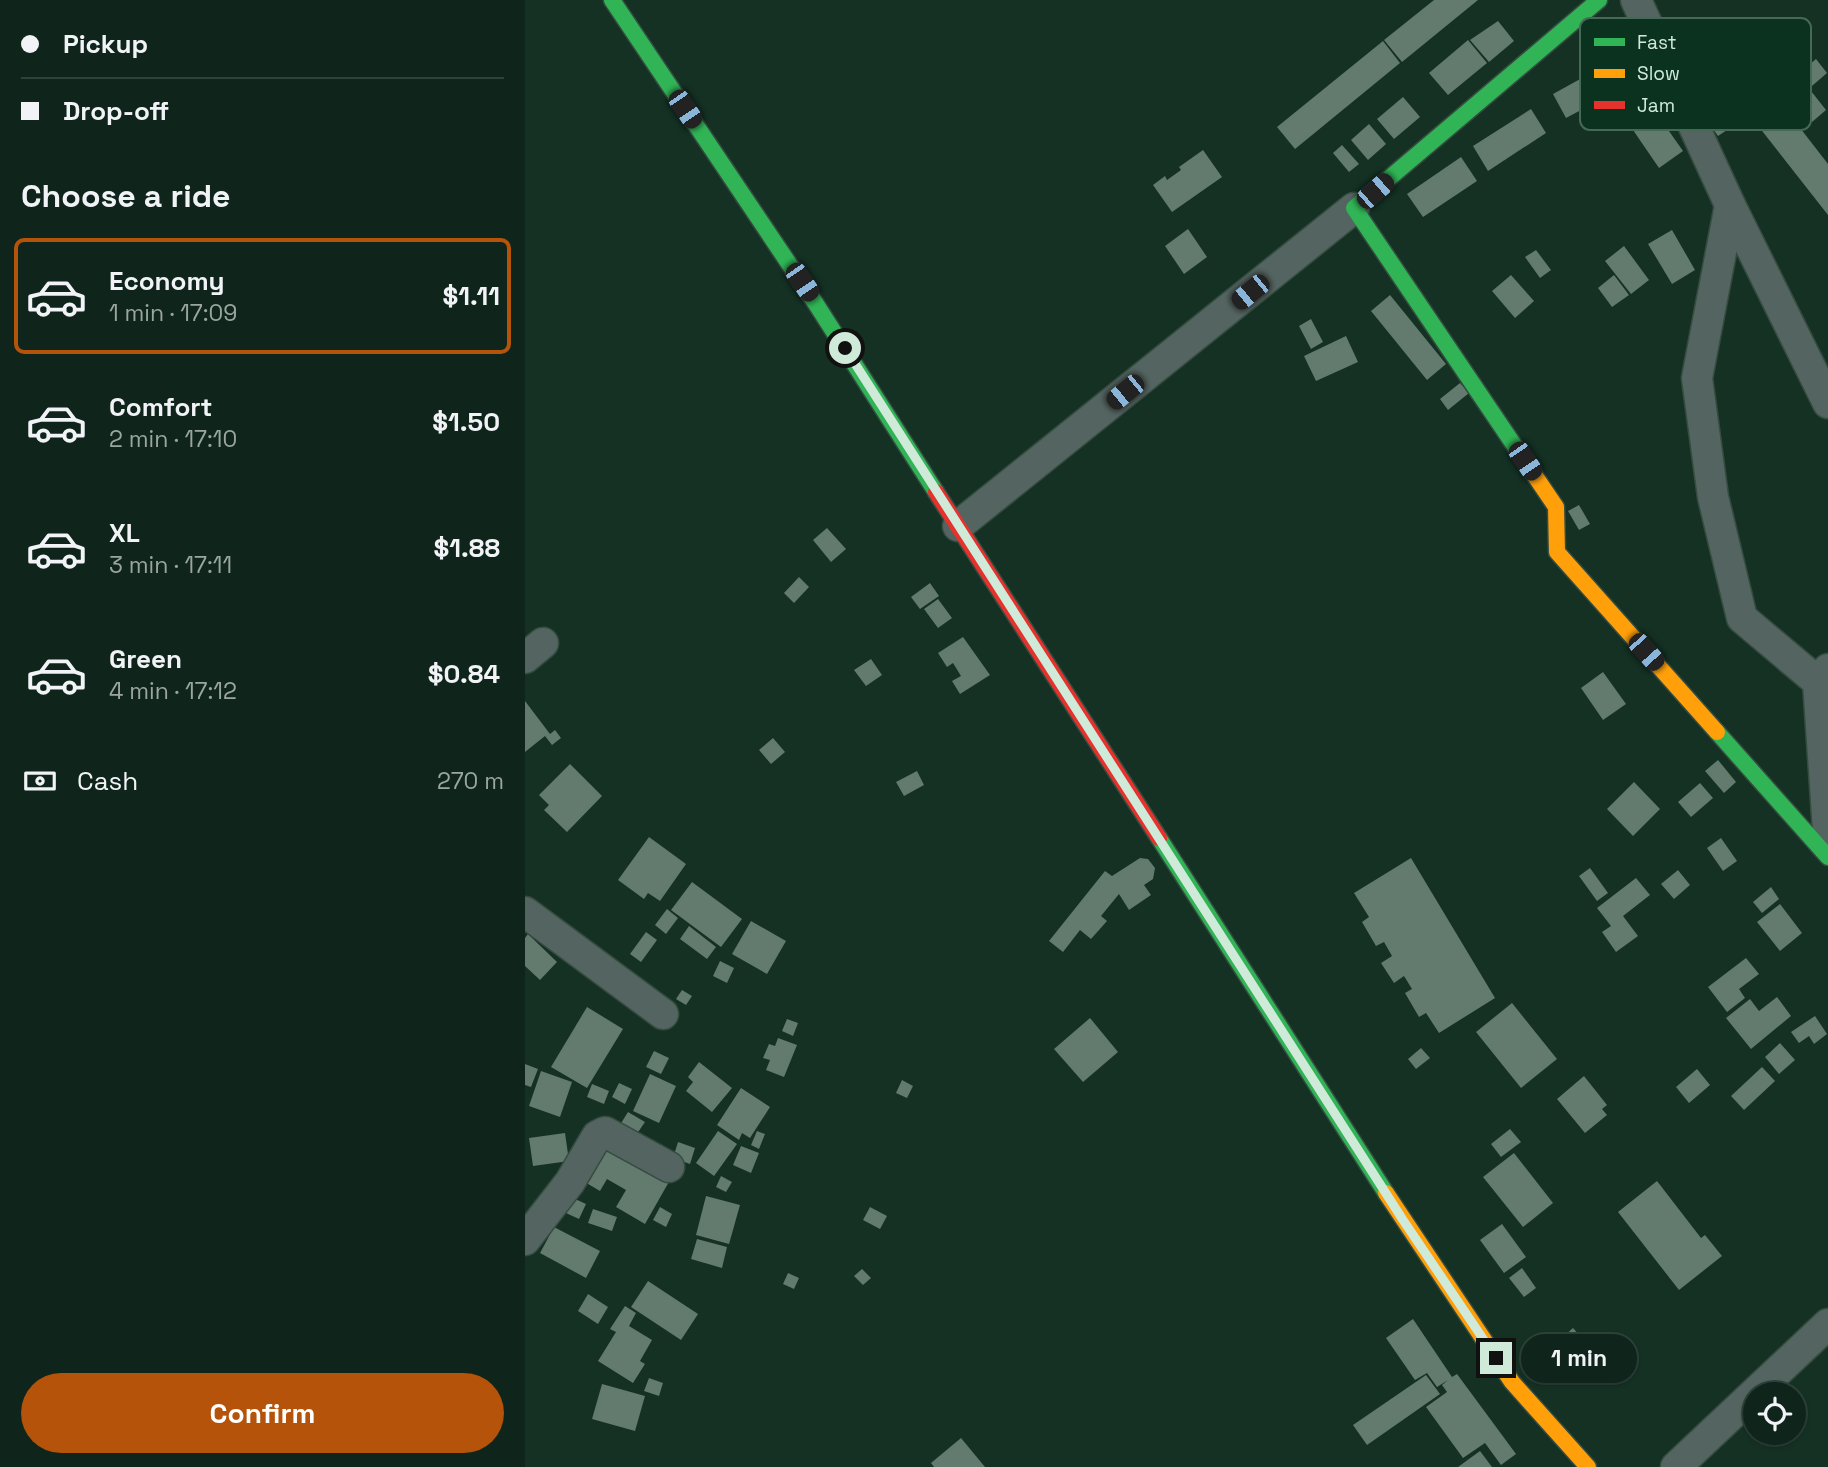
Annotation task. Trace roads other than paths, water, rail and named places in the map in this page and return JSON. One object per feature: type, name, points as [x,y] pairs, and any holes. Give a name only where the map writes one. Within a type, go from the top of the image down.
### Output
[{"type":"street","points":[[612,0],[816,304],[1403,1220],[1512,1381],[1588,1467]]},
{"type":"street","points":[[958,526],[1355,208],[1599,0]]},
{"type":"street","points":[[1636,0],[1644,18]]},
{"type":"street","points":[[1696,130],[1828,403]]},
{"type":"street","points":[[1730,205],[1696,378],[1713,497],[1742,618],[1823,675],[1828,831]]},
{"type":"street","points":[[1355,208],[1556,507],[1557,552],[1828,857]]},
{"type":"street","points":[[525,912],[663,1014]]},
{"type":"street","points":[[525,1240],[570,1182],[597,1136],[605,1132],[669,1167]]},
{"type":"street","points":[[1676,1467],[1828,1324]]}]
